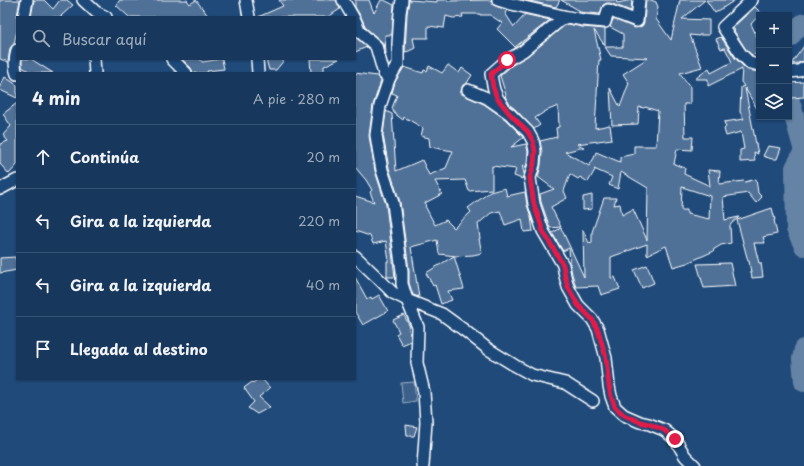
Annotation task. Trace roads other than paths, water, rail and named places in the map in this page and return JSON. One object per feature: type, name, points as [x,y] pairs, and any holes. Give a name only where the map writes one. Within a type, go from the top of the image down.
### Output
[{"type":"street","points":[[24,16],[27,0]]},
{"type":"street","points":[[83,0],[99,15]]},
{"type":"street","points":[[246,0],[249,16]]},
{"type":"street","points":[[343,0],[352,16]]},
{"type":"street","points":[[402,0],[398,44],[398,64],[389,79],[380,106],[376,135],[382,170],[393,203],[402,271],[402,284],[418,327],[417,363],[424,392],[426,422],[423,466]]},
{"type":"street","points":[[498,0],[568,17],[605,22],[608,10],[637,21],[639,0]]},
{"type":"street","points":[[752,0],[723,26],[741,54],[750,63],[756,64]]},
{"type":"street","points":[[568,17],[562,19],[522,51],[507,60],[491,74],[493,87],[497,98],[528,132],[533,141],[535,151],[534,164],[530,178],[534,204],[543,231],[563,265],[568,287],[578,305],[592,319],[598,330],[606,358],[609,386],[615,407],[624,415],[664,430],[675,439],[685,456],[695,466]]},
{"type":"street","points":[[356,22],[360,32],[376,46],[384,74],[389,79]]},
{"type":"street","points":[[16,58],[16,72]]},
{"type":"street","points":[[94,60],[95,72]]},
{"type":"street","points":[[173,60],[185,72]]},
{"type":"street","points":[[257,60],[258,72]]},
{"type":"street","points":[[468,90],[487,98],[510,114]]},
{"type":"street","points":[[0,189],[16,181]]},
{"type":"street","points":[[356,256],[393,293],[442,314],[488,349],[526,372],[532,375],[565,383],[593,401]]},
{"type":"waterway","points":[[792,34],[798,27],[804,23]]},
{"type":"waterway","points":[[792,109],[804,151],[795,168],[796,229],[804,246]]},
{"type":"waterway","points":[[804,349],[802,359],[804,382]]}]
